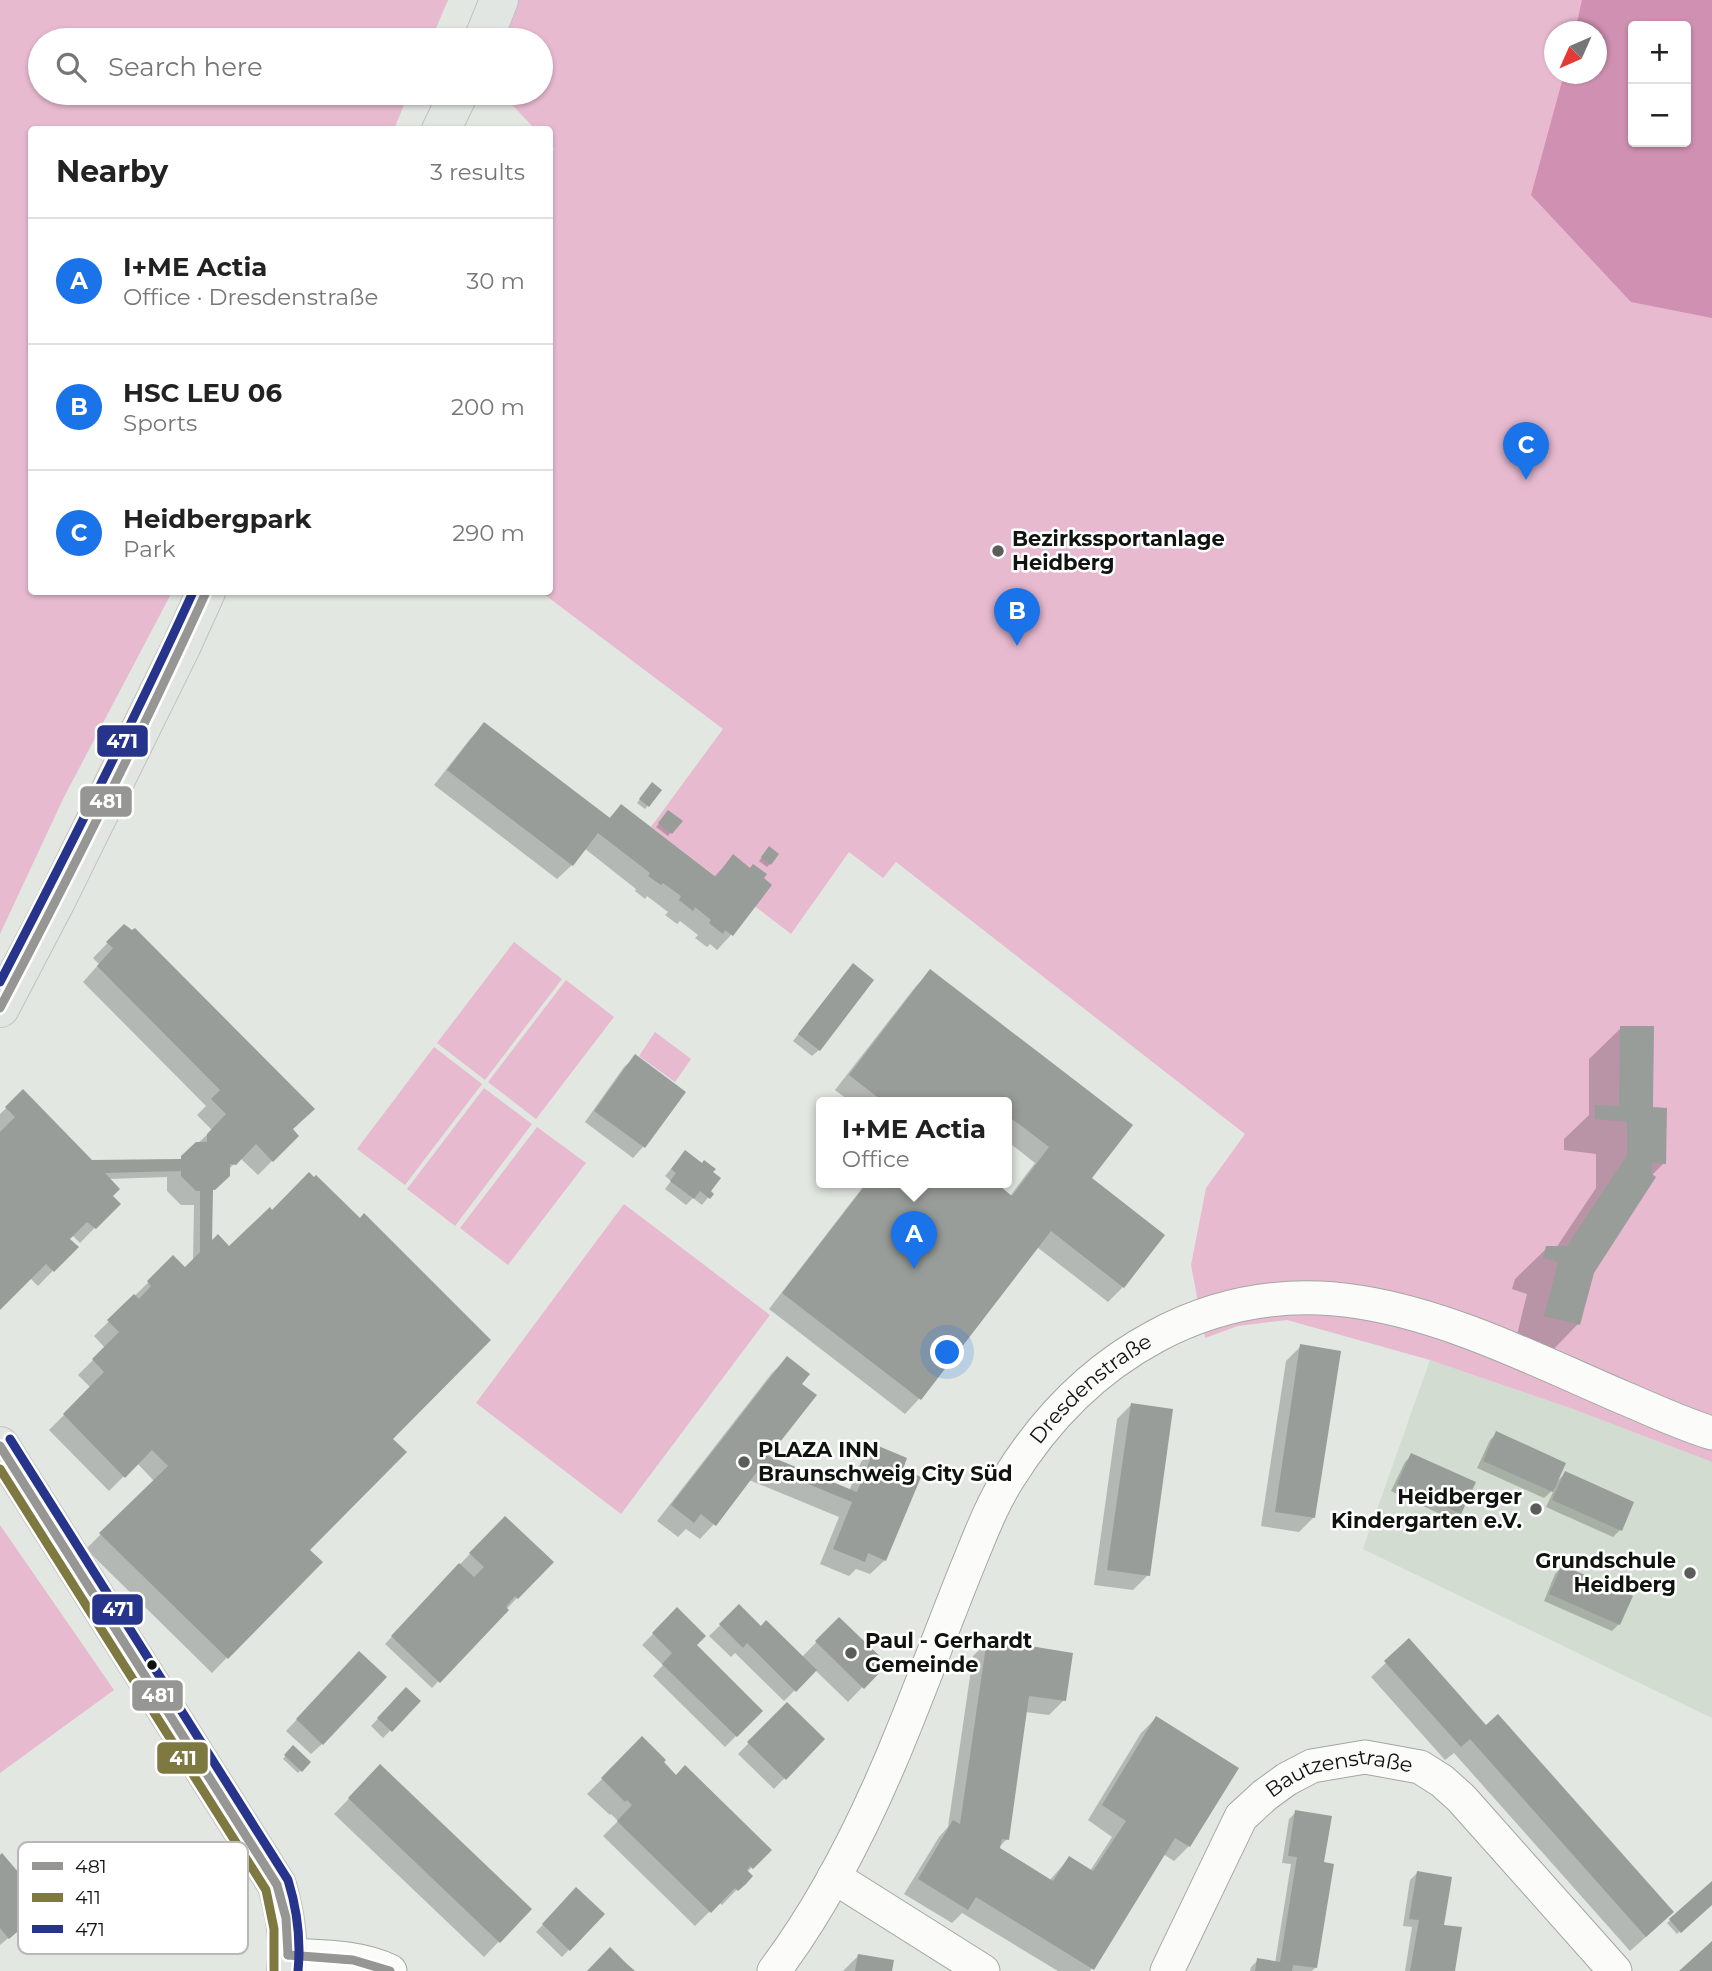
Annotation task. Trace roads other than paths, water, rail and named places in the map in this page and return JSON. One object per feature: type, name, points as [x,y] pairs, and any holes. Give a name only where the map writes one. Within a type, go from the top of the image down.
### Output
[{"type":"main road","points":[[488,28],[499,0]]},
{"type":"main road","points":[[442,126],[453,105]]},
{"type":"main road","points":[[0,1008],[26,962],[205,595]]},
{"type":"main road","points":[[0,1447],[277,1885],[286,1918],[287,1963]]},
{"type":"street","name":"Dresdenstraße","points":[[774,1971],[792,1948],[854,1840],[903,1731],[980,1535],[1007,1480],[1031,1444],[1059,1412],[1110,1366],[1153,1336],[1183,1322],[1249,1303],[1292,1298],[1329,1298],[1361,1303],[1409,1313],[1456,1328],[1712,1433]]},
{"type":"street","name":"Bautzenstraße","points":[[1167,1971],[1241,1817],[1287,1779],[1312,1766],[1365,1756],[1420,1767],[1461,1798],[1615,1971]]},
{"type":"street","points":[[834,1877],[983,1971]]},
{"type":"street","points":[[287,1963],[344,1958],[390,1971]]},
{"type":"place","name":"Heidbergpark","points":[[1526,480]]},
{"type":"place","name":"Bezirkssportanlage Heidberg","points":[[998,551]]},
{"type":"place","name":"HSC LEU 06","points":[[1017,646]]},
{"type":"place","name":"I+ME Actia","points":[[914,1269]]},
{"type":"place","name":"PLAZA INN Braunschweig City Süd","points":[[744,1462]]},
{"type":"place","name":"Heidberger Kindergarten e.V.","points":[[1536,1509]]},
{"type":"place","name":"Grundschule Heidberg","points":[[1690,1573]]},
{"type":"place","name":"Paul - Gerhardt Gemeinde","points":[[851,1653]]}]
